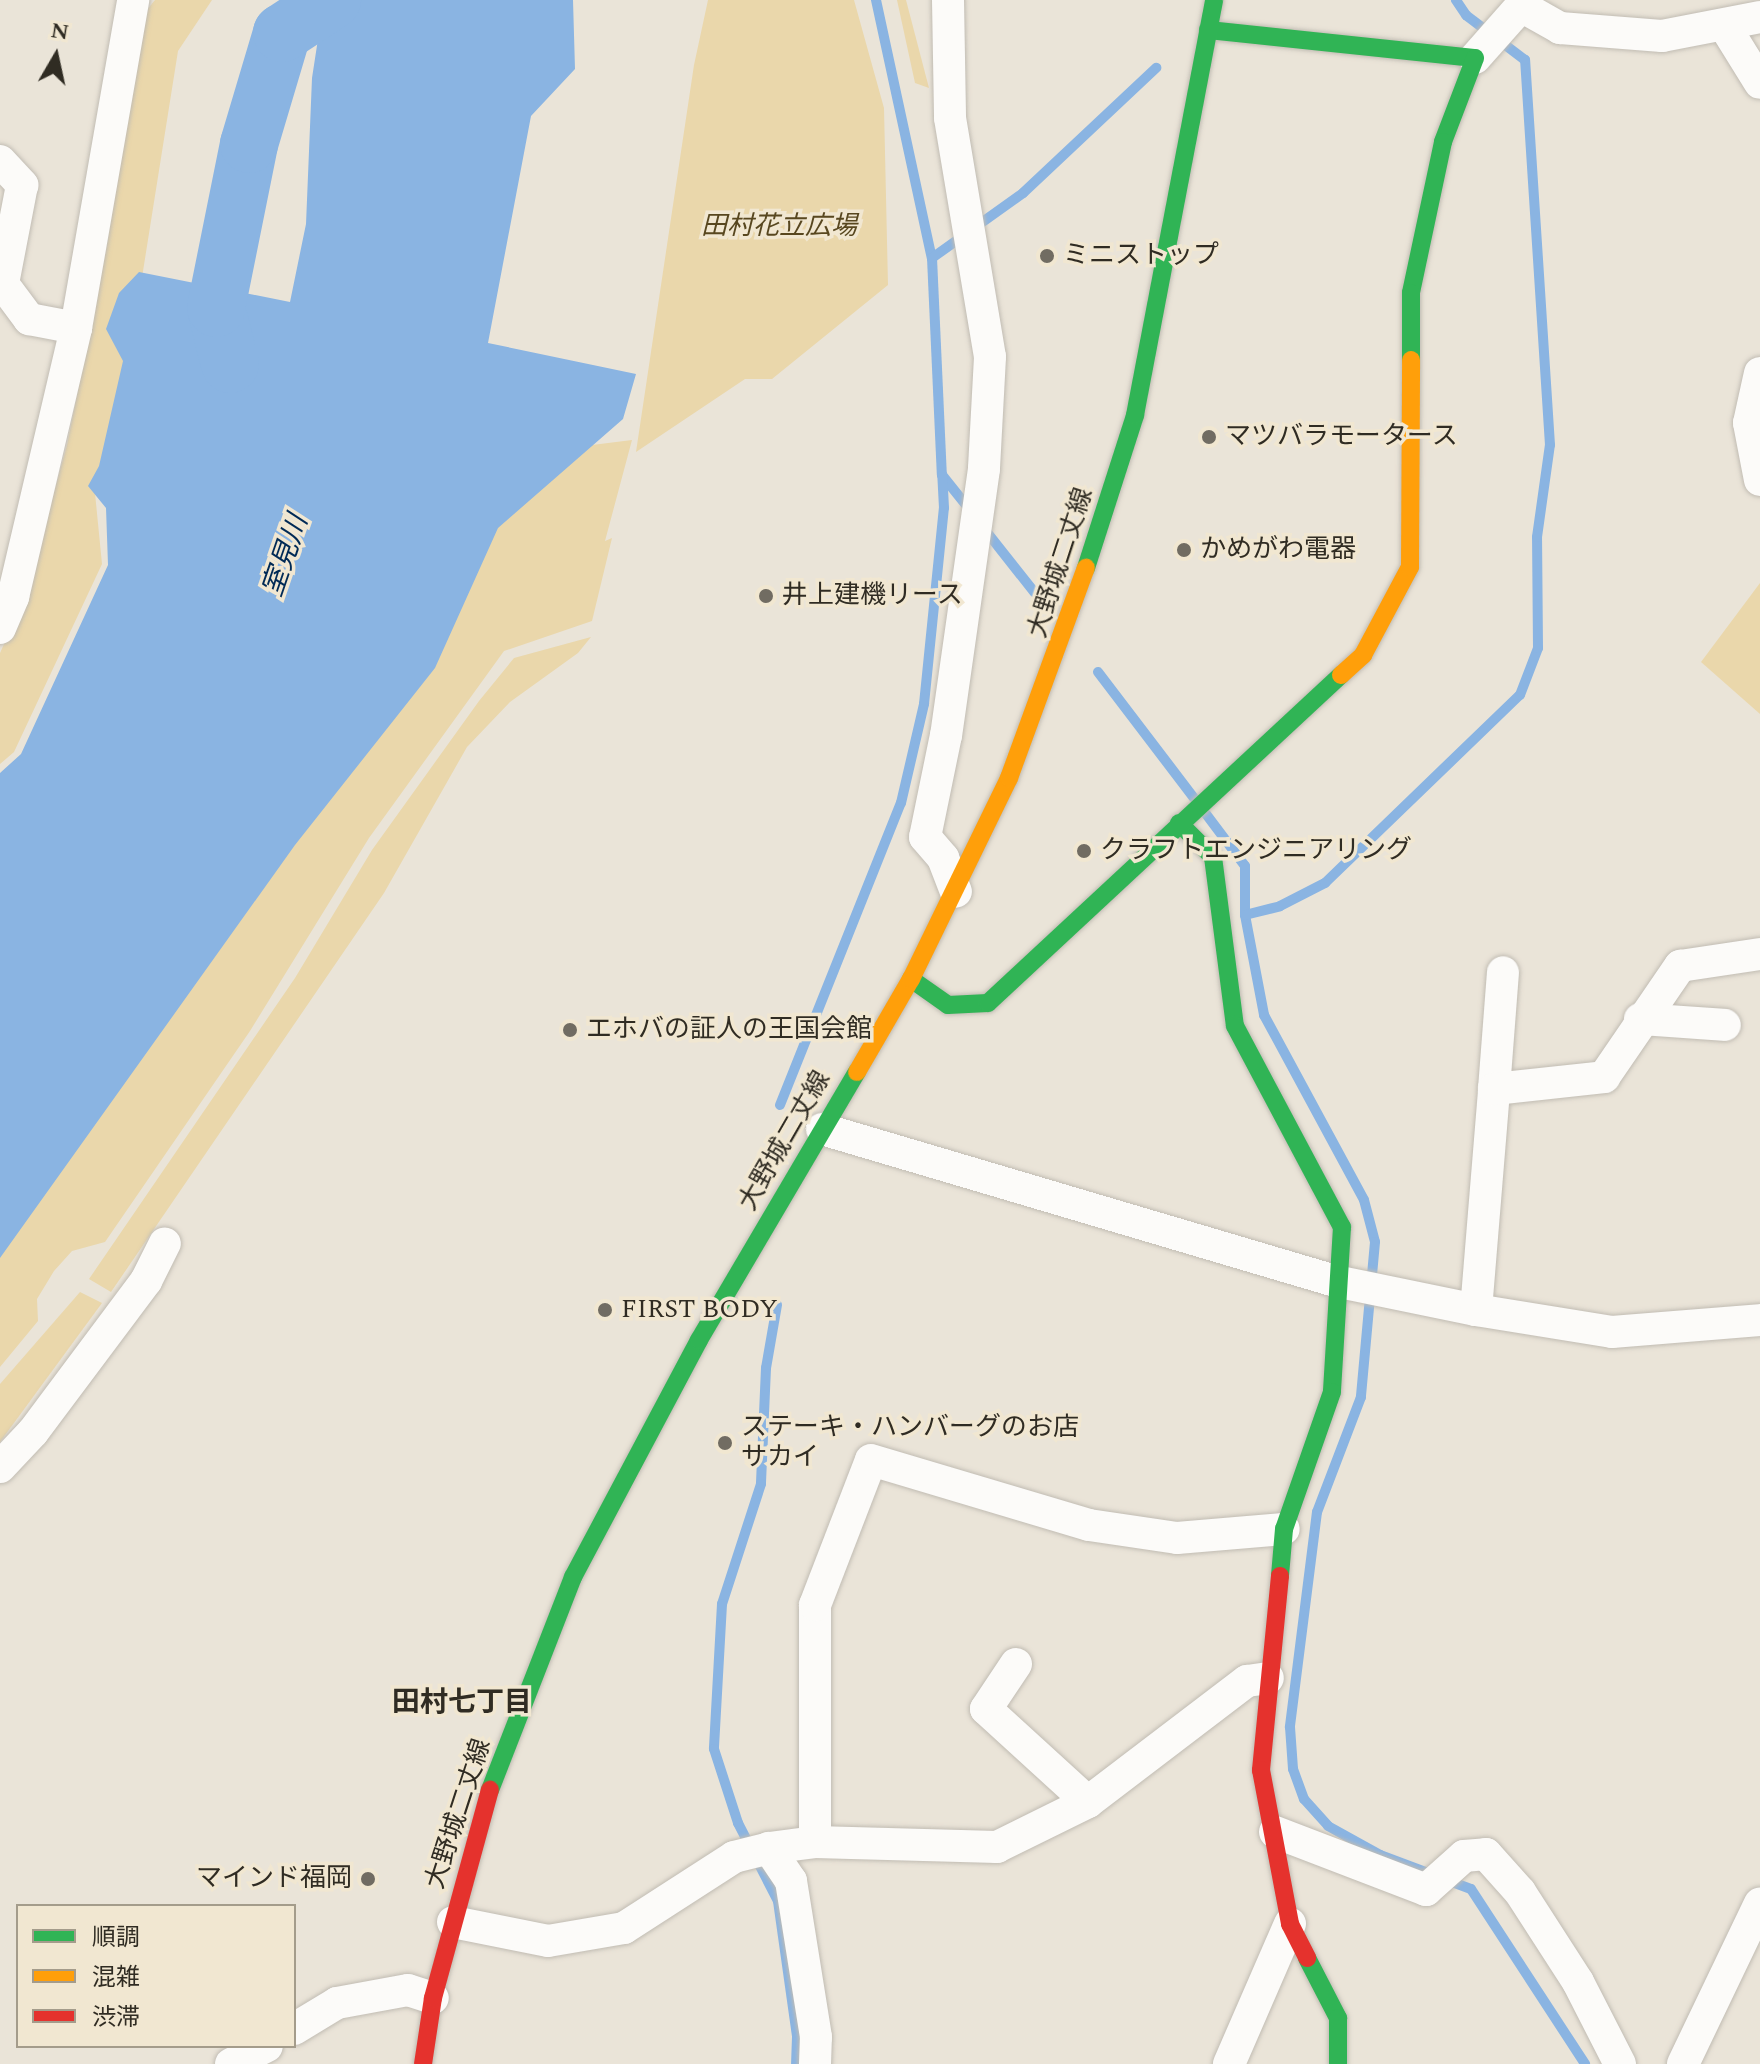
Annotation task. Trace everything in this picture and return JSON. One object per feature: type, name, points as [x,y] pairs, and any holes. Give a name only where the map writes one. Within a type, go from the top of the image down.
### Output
[{"type":"street","points":[[0,628],[13,597],[76,328],[133,0]]},
{"type":"street","points":[[948,0],[950,118],[990,357],[984,469],[946,735],[925,837],[943,858],[956,892]]},
{"type":"street","name":"大野城二丈線","points":[[423,2064],[433,1998],[488,1795],[573,1577],[699,1340],[911,979],[956,892],[1057,657],[1135,415],[1214,0]]},
{"type":"street","points":[[911,979],[948,1005],[988,1003],[1363,655],[1410,567],[1411,293],[1443,142],[1475,58],[1522,3],[1560,28],[1662,36],[1760,17]]},
{"type":"street","points":[[1724,25],[1760,83]]},
{"type":"street","points":[[1208,30],[1475,58]]},
{"type":"street","points":[[0,161],[22,185],[3,284],[29,319],[76,328]]},
{"type":"street","points":[[1760,373],[1749,423],[1760,480]]},
{"type":"street","points":[[1179,823],[1213,857],[1235,1026],[1342,1227],[1332,1392],[1284,1529],[1261,1770],[1290,1924],[1338,2018],[1338,2064]]},
{"type":"street","points":[[1494,1089],[1604,1077],[1640,1019],[1680,966],[1760,954]]},
{"type":"street","points":[[1476,1310],[1503,972]]},
{"type":"street","points":[[1640,1019],[1725,1025]]},
{"type":"street","points":[[822,1129],[1341,1282],[1476,1310],[1612,1332],[1760,1320]]},
{"type":"street","points":[[0,1467],[146,1281],[165,1243]]},
{"type":"street","points":[[815,1842],[815,1605],[871,1460],[1089,1525],[1177,1538],[1284,1529]]},
{"type":"street","points":[[1016,1664],[986,1709],[1088,1802]]},
{"type":"street","points":[[453,1922],[548,1941],[624,1928],[734,1857],[769,1848],[815,1842],[997,1847],[1088,1802],[1247,1681],[1268,1678]]},
{"type":"street","points":[[1275,1832],[1426,1890],[1464,1856],[1486,1854],[1520,1892],[1578,1982],[1620,2064]]},
{"type":"street","points":[[769,1848],[791,1881],[816,2037],[815,2064]]},
{"type":"street","points":[[1683,2064],[1760,1903]]},
{"type":"street","points":[[1229,2064],[1290,1924]]},
{"type":"street","points":[[296,2028],[337,2003],[408,1990],[433,1998]]},
{"type":"street","points":[[231,2064],[263,2048]]},
{"type":"green space","points":[[155,0],[212,0],[178,51],[130,353],[95,493],[102,564],[14,752],[0,764],[0,653],[25,598],[67,445],[107,246],[143,15]]},
{"type":"green space","name":"田村花立広場","points":[[708,0],[854,0],[884,108],[888,285],[772,379],[745,379],[636,452],[694,65]]},
{"type":"green space","points":[[897,0],[906,0],[929,88],[915,83]]},
{"type":"green space","points":[[632,440],[605,541],[612,538],[592,621],[504,651],[369,838],[250,1031],[105,1242],[72,1251],[54,1271],[37,1299],[38,1321],[0,1367],[0,1230],[490,516],[576,447]]},
{"type":"green space","points":[[1760,583],[1760,714],[1701,662]]},
{"type":"green space","points":[[591,637],[578,653],[510,702],[467,747],[384,893],[111,1292],[89,1279],[295,978],[372,850],[479,701],[514,658]]},
{"type":"green space","points":[[80,1292],[102,1303],[0,1442],[0,1384]]},
{"type":"water","points":[[324,0],[573,0],[575,69],[531,116],[488,343],[636,374],[623,419],[498,528],[435,668],[295,845],[0,1258],[0,773],[21,754],[108,565],[106,508],[88,486],[99,466],[123,361],[106,329],[119,293],[139,272],[290,302],[306,224],[312,78]]},
{"type":"waterway","name":"室見川","points":[[230,364],[216,308],[249,144],[282,33],[332,0]]},
{"type":"waterway","points":[[876,0],[932,258],[942,475],[970,510]]},
{"type":"waterway","points":[[1245,915],[1280,906],[1325,883],[1520,695],[1538,648],[1537,537],[1550,445],[1525,60],[1466,15],[1456,0]]},
{"type":"waterway","points":[[932,258],[1023,193],[1156,68]]},
{"type":"waterway","points":[[780,1105],[901,803],[924,704],[944,508],[942,475]]},
{"type":"waterway","points":[[982,526],[1035,593]]},
{"type":"waterway","points":[[1098,672],[1194,798]]},
{"type":"waterway","points":[[1206,814],[1245,866],[1245,915],[1264,1015],[1364,1200],[1375,1242],[1361,1397],[1317,1512],[1290,1727],[1293,1769],[1304,1799],[1328,1826],[1380,1855],[1471,1889],[1585,2064]]},
{"type":"waterway","points":[[777,1305],[766,1368],[761,1484],[722,1604],[714,1749],[738,1823],[778,1901],[797,2037],[796,2064]]},
{"type":"traffic: fast","points":[[1086,568],[1135,415],[1214,0]]},
{"type":"traffic: fast","points":[[1208,30],[1475,58],[1443,142],[1411,293],[1411,360]]},
{"type":"traffic: fast","points":[[911,979],[948,1005],[988,1003],[1341,675]]},
{"type":"traffic: fast","points":[[1179,823],[1213,857],[1235,1026],[1342,1227],[1332,1392],[1284,1529],[1280,1576]]},
{"type":"traffic: fast","points":[[490,1790],[573,1577],[699,1340],[857,1072]]},
{"type":"traffic: fast","points":[[1307,1958],[1338,2018],[1338,2064]]},
{"type":"traffic: slow","points":[[1341,675],[1363,655],[1410,567],[1411,360]]},
{"type":"traffic: slow","points":[[857,1072],[911,979],[1009,778],[1086,568]]},
{"type":"traffic: jam","points":[[1280,1576],[1261,1770],[1290,1924],[1307,1958]]},
{"type":"traffic: jam","points":[[423,2064],[433,1998],[490,1790]]},
{"type":"place","name":"ミニストップ","points":[[1047,256]]},
{"type":"place","name":"マツバラモータース","points":[[1209,437]]},
{"type":"place","name":"かめがわ電器","points":[[1184,550]]},
{"type":"place","name":"井上建機リース","points":[[766,596]]},
{"type":"place","name":"クラフトエンジニアリング","points":[[1084,851]]},
{"type":"place","name":"エホバの証人の王国会館","points":[[570,1030]]},
{"type":"place","name":"FIRST BODY","points":[[605,1310]]},
{"type":"place","name":"ステーキ・ハンバーグのお店 サカイ","points":[[725,1443]]},
{"type":"place","name":"マインド福岡","points":[[368,1879]]},
{"type":"district","name":"田村七丁目","points":[[462,1703]]}]
